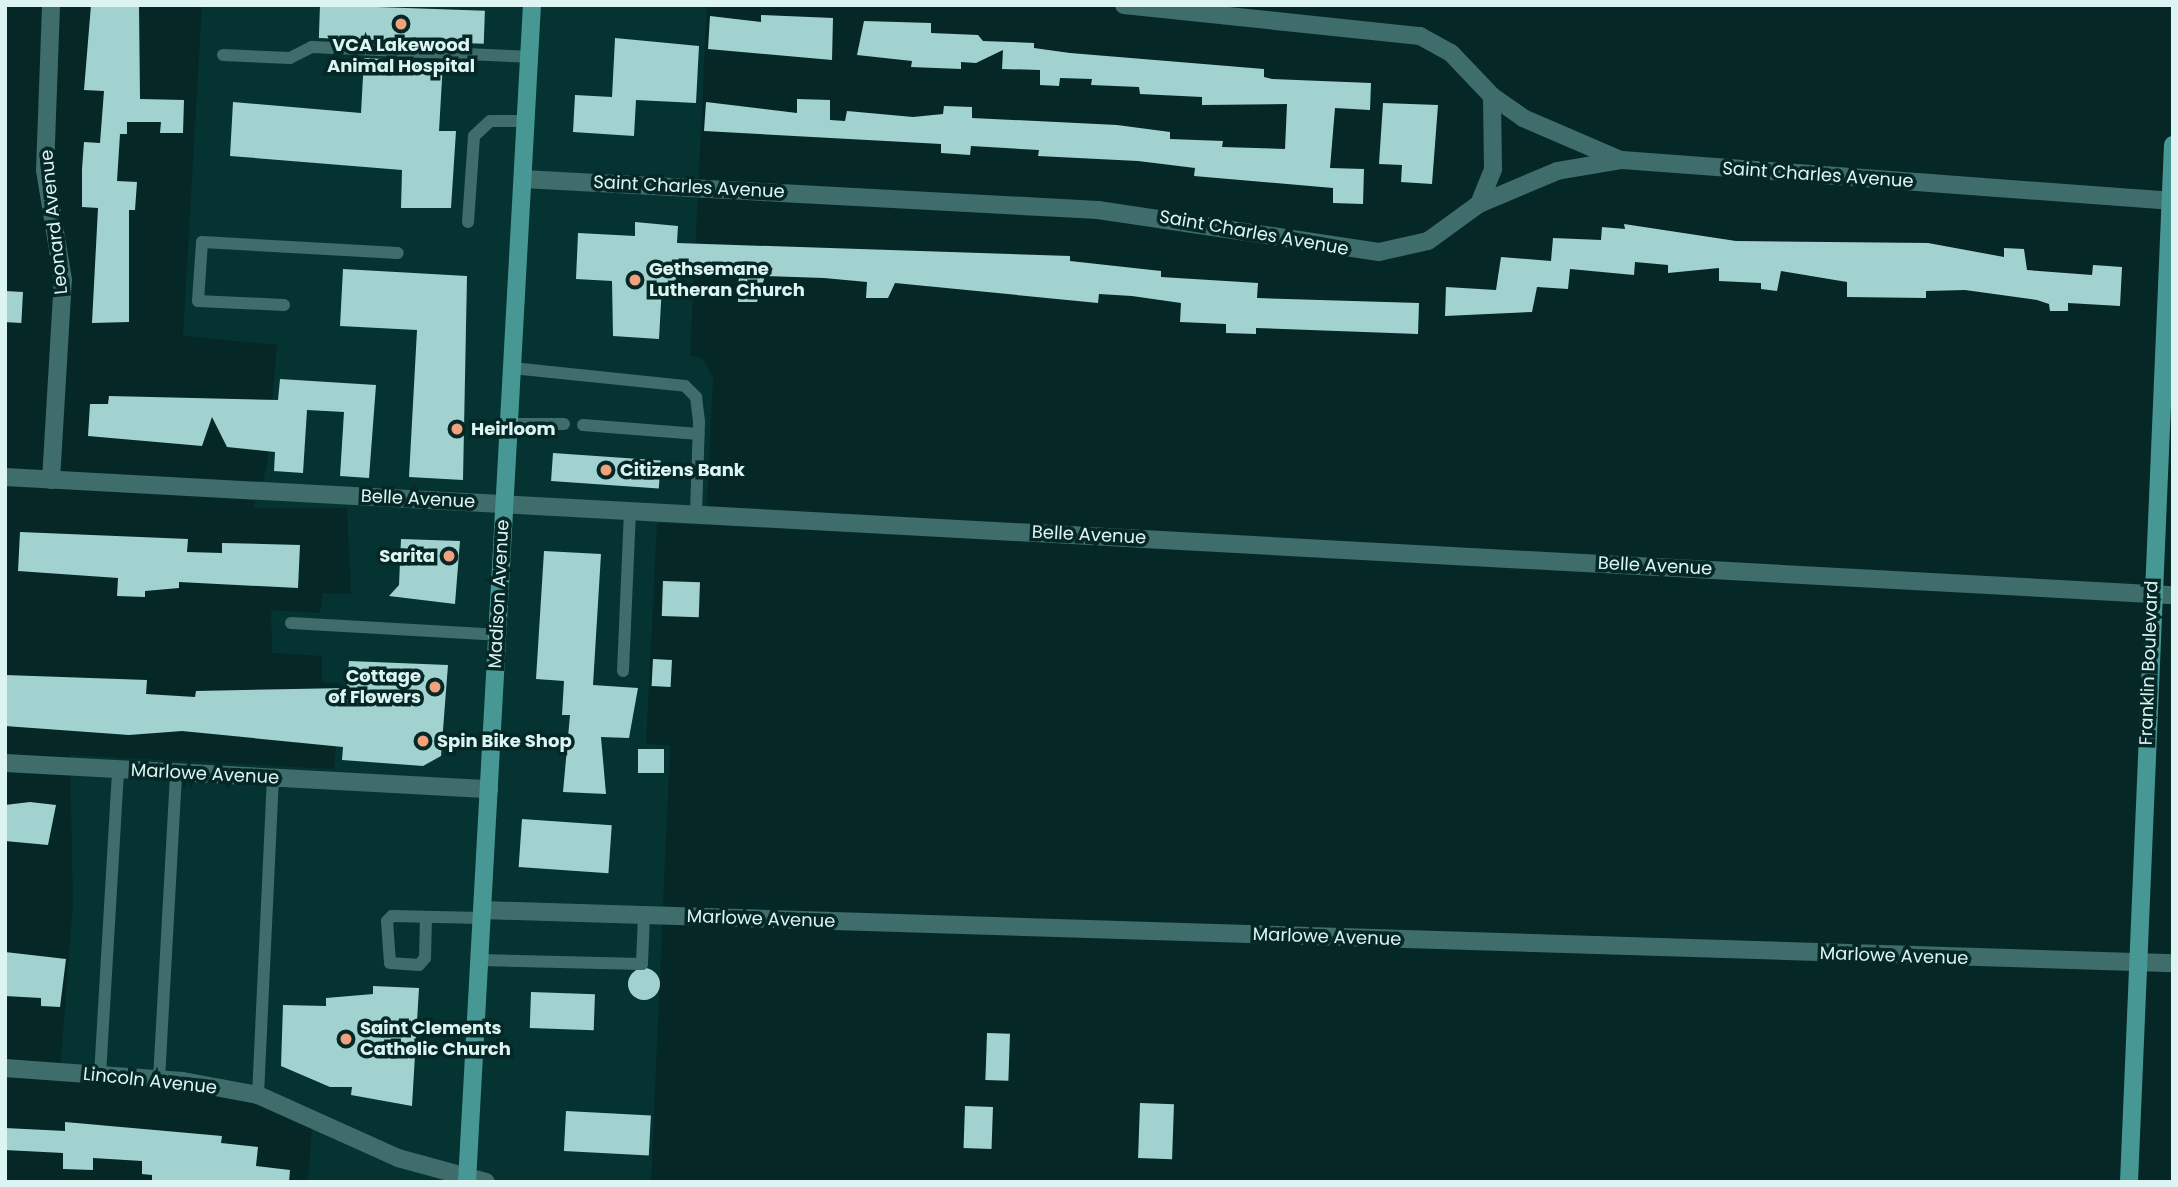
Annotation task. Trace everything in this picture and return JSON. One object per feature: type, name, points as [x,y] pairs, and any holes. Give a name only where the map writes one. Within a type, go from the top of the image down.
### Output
[{"type":"main road","name":"Madison Avenue","points":[[467,1181],[532,5]]},
{"type":"main road","name":"Franklin Boulevard","points":[[2129,1182],[2173,145]]},
{"type":"street","name":"Leonard Avenue","points":[[51,5],[45,170],[63,280],[51,480]]},
{"type":"street","points":[[1124,5],[1396,30],[1451,53],[1492,96],[1553,135],[1622,160]]},
{"type":"street","points":[[1479,204],[1493,169],[1492,96]]},
{"type":"street","name":"Saint Charles Avenue","points":[[523,179],[1098,210],[1379,252],[1428,241],[1479,204],[1557,171],[1622,160],[2171,201]]},
{"type":"street","name":"Belle Avenue","points":[[5,477],[2173,595]]},
{"type":"street","name":"Marlowe Avenue","points":[[5,763],[489,789]]},
{"type":"street","name":"Marlowe Avenue","points":[[482,914],[644,915],[2173,964]]},
{"type":"street","name":"Lincoln Avenue","points":[[5,1068],[159,1079],[258,1095],[398,1158],[467,1181],[486,1182]]},
{"type":"lane","points":[[223,55],[290,58],[312,47],[529,57]]},
{"type":"lane","points":[[468,222],[474,136],[490,121],[526,121]]},
{"type":"lane","points":[[284,305],[198,302],[202,242],[398,253]]},
{"type":"lane","points":[[512,368],[685,386],[696,397],[699,434],[696,513]]},
{"type":"lane","points":[[509,424],[564,424]]},
{"type":"lane","points":[[583,425],[699,434]]},
{"type":"lane","points":[[623,671],[630,510]]},
{"type":"lane","points":[[290,623],[497,635]]},
{"type":"lane","points":[[100,1075],[118,769]]},
{"type":"lane","points":[[159,1079],[176,773]]},
{"type":"lane","points":[[258,1095],[273,778]]},
{"type":"lane","points":[[426,917],[425,958],[419,965],[390,963],[387,921],[426,917],[482,914]]},
{"type":"lane","points":[[479,960],[642,964],[644,915]]},
{"type":"shaded area","points":[[202,5],[707,5],[690,356],[702,358],[713,378],[706,525],[657,523],[646,744],[670,745],[651,1182],[308,1182],[312,1127],[251,1102],[159,1079],[60,1072],[73,904],[70,755],[334,769],[341,683],[322,682],[322,656],[272,653],[271,610],[320,613],[323,593],[351,594],[347,508],[253,508],[267,467],[277,345],[183,336]]},
{"type":"building","points":[[91,5],[139,5],[140,99],[184,100],[183,133],[160,133],[161,122],[127,122],[127,134],[120,134],[117,181],[137,182],[135,210],[129,210],[129,322],[92,323],[98,208],[82,207],[82,169],[84,142],[100,143],[104,91],[84,90]]},
{"type":"building","name":"VCA Lakewood Animal Hospital","points":[[320,5],[485,11],[484,44],[319,38]]},
{"type":"building","points":[[761,15],[833,18],[832,60],[708,49],[710,16],[761,22]]},
{"type":"building","points":[[864,21],[931,23],[931,33],[978,35],[983,41],[1034,43],[1034,48],[1070,53],[1264,69],[1264,77],[1272,79],[1371,83],[1370,110],[1335,108],[1330,168],[1364,169],[1363,204],[1333,203],[1333,188],[1194,176],[1195,168],[1138,161],[1038,156],[1039,150],[971,146],[970,155],[941,153],[941,144],[704,131],[706,102],[797,113],[797,99],[830,100],[830,120],[845,121],[847,111],[913,117],[943,114],[944,106],[972,107],[972,118],[1117,125],[1170,132],[1170,139],[1223,141],[1222,147],[1285,149],[1287,104],[1202,105],[1202,97],[1140,94],[1139,87],[1091,85],[1092,79],[1060,78],[1059,86],[1040,85],[1040,70],[1002,69],[1003,50],[976,63],[961,62],[961,69],[911,67],[912,61],[857,55]]},
{"type":"building","points":[[615,38],[699,46],[696,103],[636,100],[634,136],[573,132],[575,95],[612,97]]},
{"type":"building","points":[[364,58],[443,62],[439,131],[456,131],[451,208],[401,208],[402,170],[230,156],[233,102],[361,113]]},
{"type":"building","points":[[1383,103],[1438,105],[1432,184],[1401,182],[1402,165],[1379,164]]},
{"type":"building","points":[[635,222],[678,226],[677,243],[1070,256],[1070,261],[1161,271],[1161,277],[1258,283],[1257,298],[1419,303],[1418,334],[1256,328],[1256,334],[1226,333],[1226,324],[1180,322],[1181,303],[1132,296],[1099,294],[1098,303],[895,283],[888,298],[866,298],[867,282],[824,278],[765,276],[757,302],[738,302],[739,273],[685,272],[676,274],[676,285],[662,285],[659,339],[613,336],[612,281],[576,279],[578,233],[635,236]]},
{"type":"building","points":[[1624,224],[1736,241],[1928,243],[2004,257],[2004,248],[2024,249],[2027,270],[2092,275],[2093,265],[2122,267],[2120,306],[2068,303],[2068,311],[2050,311],[2049,304],[2037,300],[1965,290],[1926,291],[1926,298],[1847,297],[1847,282],[1781,271],[1777,291],[1761,289],[1761,283],[1719,281],[1719,268],[1668,273],[1668,265],[1635,262],[1634,275],[1570,269],[1568,289],[1537,287],[1532,312],[1445,316],[1446,287],[1496,290],[1501,257],[1551,261],[1553,238],[1601,240],[1602,227],[1625,229]]},
{"type":"building","points":[[343,269],[467,276],[463,480],[409,477],[417,330],[340,326]]},
{"type":"building","points":[[5,291],[23,292],[21,323],[5,322]]},
{"type":"building","points":[[280,379],[376,385],[369,478],[340,476],[344,412],[307,410],[303,473],[274,471],[275,452],[227,447],[212,417],[202,446],[88,436],[90,404],[108,404],[109,396],[278,400]]},
{"type":"building","name":"Citizens Bank","points":[[553,453],[661,461],[659,488],[551,481]]},
{"type":"building","points":[[20,532],[188,539],[187,552],[222,553],[222,543],[300,545],[298,588],[179,582],[179,588],[145,591],[145,597],[117,596],[118,578],[18,571]]},
{"type":"building","points":[[401,539],[460,541],[455,604],[389,596],[399,585]]},
{"type":"building","points":[[544,551],[601,554],[593,685],[638,688],[629,738],[601,737],[606,794],[563,792],[570,715],[562,715],[564,681],[536,679]]},
{"type":"building","points":[[663,581],[700,582],[699,617],[662,616]]},
{"type":"building","points":[[653,659],[672,660],[671,687],[652,686]]},
{"type":"building","points":[[349,661],[448,665],[441,756],[423,766],[342,760],[343,747],[182,731],[129,735],[5,726],[5,675],[147,680],[146,694],[195,697],[196,691],[347,688]]},
{"type":"building","points":[[638,749],[664,749],[664,773],[638,773]]},
{"type":"building","points":[[30,802],[56,805],[48,845],[5,841],[5,805]]},
{"type":"building","points":[[522,819],[612,825],[608,873],[519,867]]},
{"type":"building","points":[[5,952],[66,959],[60,1007],[41,1006],[41,998],[5,996]]},
{"type":"building","points":[[644,968],[655,973],[660,984],[655,995],[644,1000],[633,995],[628,984],[633,973]]},
{"type":"building","name":"Saint Clements Catholic Church","points":[[373,986],[419,988],[412,1106],[351,1095],[352,1087],[330,1087],[281,1066],[283,1005],[326,1006],[326,998],[373,994]]},
{"type":"building","points":[[531,992],[595,994],[594,1030],[530,1028]]},
{"type":"building","points":[[987,1033],[1010,1034],[1008,1081],[985,1080]]},
{"type":"building","points":[[1140,1103],[1174,1104],[1172,1159],[1138,1158]]},
{"type":"building","points":[[965,1106],[993,1107],[992,1149],[964,1148]]},
{"type":"building","points":[[566,1111],[651,1115],[649,1155],[564,1151]]},
{"type":"building","points":[[65,1122],[222,1136],[221,1143],[258,1147],[256,1166],[290,1170],[289,1182],[152,1181],[152,1175],[142,1174],[142,1161],[93,1158],[93,1170],[63,1169],[63,1153],[5,1150],[5,1128],[65,1131]]},
{"type":"place","name":"VCA Lakewood Animal Hospital","points":[[401,24]]},
{"type":"place","name":"Gethsemane Lutheran Church","points":[[635,280]]},
{"type":"place","name":"Heirloom","points":[[457,429]]},
{"type":"place","name":"Citizens Bank","points":[[606,470]]},
{"type":"place","name":"Sarita","points":[[449,556]]},
{"type":"place","name":"Cottage of Flowers","points":[[435,687]]},
{"type":"place","name":"Spin Bike Shop","points":[[423,741]]},
{"type":"place","name":"Saint Clements Catholic Church","points":[[346,1039]]}]
